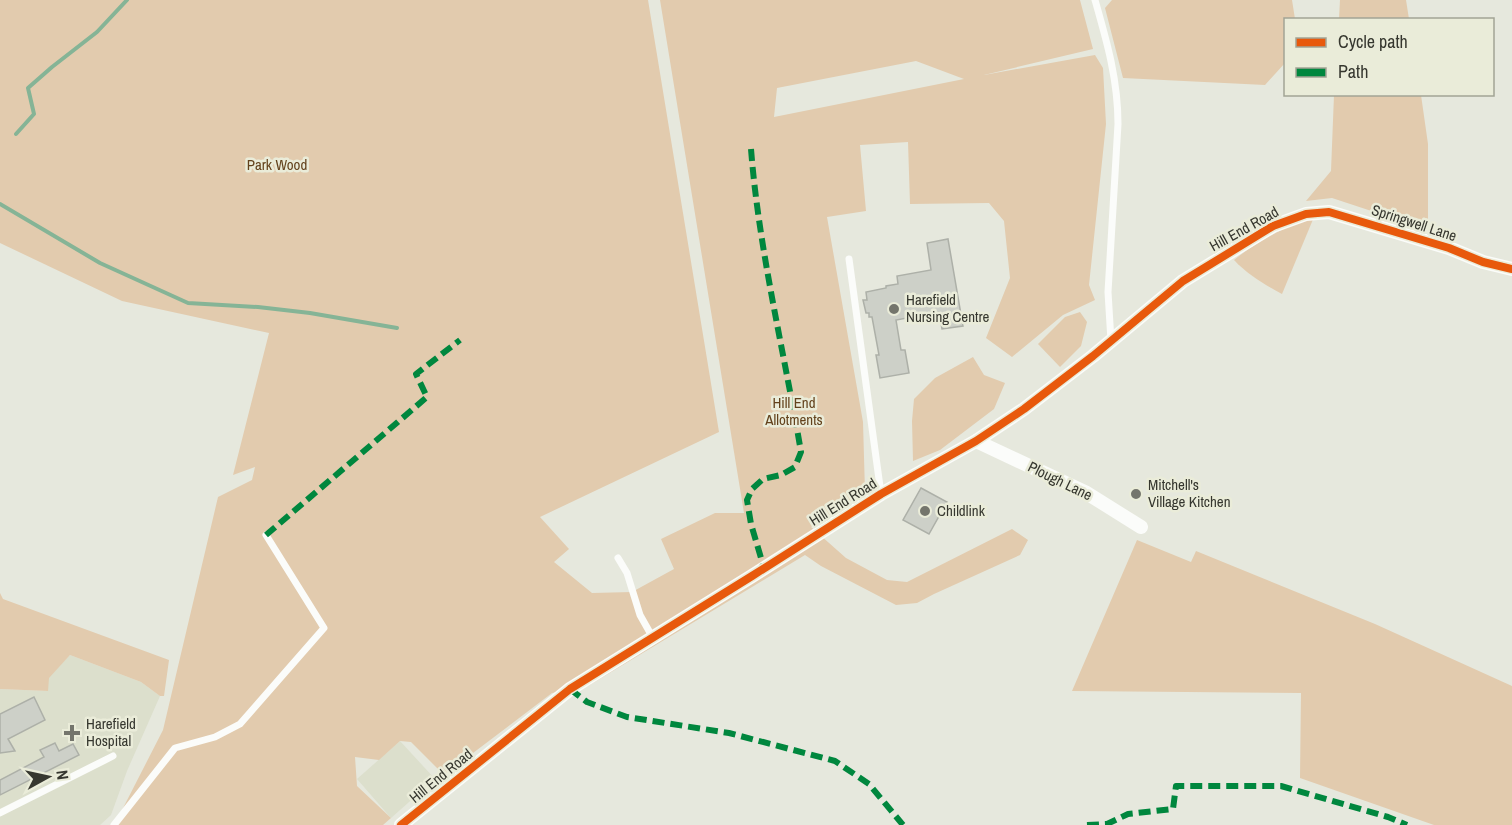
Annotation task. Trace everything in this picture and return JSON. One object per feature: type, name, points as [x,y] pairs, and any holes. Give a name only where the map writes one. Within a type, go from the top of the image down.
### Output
[{"type":"street","name":"Springwell Lane","points":[[1306,214],[1329,212],[1449,248],[1483,262],[1512,269]]},
{"type":"street","name":"Hill End Road","points":[[401,825],[570,689],[881,494],[975,441],[1024,409],[1093,357],[1183,280],[1273,226],[1306,214]]},
{"type":"street","name":"Plough Lane","points":[[975,441],[1085,492],[1141,527]]},
{"type":"lane","points":[[1095,0],[1115,78],[1118,99],[1108,292],[1111,341]]},
{"type":"lane","points":[[849,259],[881,494]]},
{"type":"lane","points":[[114,825],[174,748],[215,737],[240,724],[324,628],[266,535]]},
{"type":"lane","points":[[618,558],[627,573],[640,615],[653,638]]},
{"type":"lane","points":[[0,813],[113,756]]},
{"type":"shaded area","name":"Harefield Hospital","points":[[70,655],[141,682],[160,696],[127,771],[111,815],[100,825],[0,825],[0,689],[48,691],[48,678]]},
{"type":"shaded area","points":[[400,741],[435,779],[391,818],[357,779]]},
{"type":"green space","points":[[0,0],[648,0],[719,432],[540,517],[569,549],[554,562],[592,593],[632,592],[674,569],[661,539],[715,513],[744,513],[660,0],[1080,0],[1093,49],[984,75],[1095,55],[1103,68],[1106,124],[1089,285],[1095,300],[1063,315],[1012,357],[986,338],[1010,278],[1004,221],[989,203],[910,204],[908,142],[860,145],[866,211],[827,217],[863,422],[865,492],[811,527],[846,558],[887,580],[907,582],[1012,529],[1028,540],[1020,555],[917,603],[896,605],[821,566],[805,555],[588,686],[552,693],[444,775],[411,742],[400,741],[379,760],[355,757],[357,786],[391,818],[383,825],[111,825],[120,814],[163,730],[218,497],[252,480],[255,467],[233,475],[269,333],[122,301],[0,243]],"holes":[[[916,61],[964,79],[774,117],[777,88]]]},
{"type":"green space","points":[[1112,0],[1292,0],[1295,18],[1284,18],[1284,64],[1265,85],[1123,78],[1105,8]]},
{"type":"green space","points":[[1340,0],[1406,0],[1409,18],[1339,18]]},
{"type":"green space","points":[[1334,96],[1421,96],[1428,144],[1428,222],[1426,229],[1332,198],[1306,201],[1331,171]]},
{"type":"green space","points":[[1314,217],[1282,294],[1256,279],[1234,260],[1272,235]]},
{"type":"green space","points":[[1080,312],[1087,322],[1081,346],[1060,367],[1038,344],[1065,317]]},
{"type":"green space","points":[[973,357],[984,375],[1005,383],[994,409],[940,450],[913,461],[914,399],[935,378]]},
{"type":"green space","points":[[1137,540],[1191,562],[1196,551],[1375,624],[1512,686],[1512,825],[1434,825],[1300,778],[1301,693],[1072,691]]},
{"type":"green space","points":[[0,593],[3,599],[169,660],[164,696],[160,696],[141,682],[70,655],[49,678],[48,691],[0,689]]},
{"type":"building","name":"Harefield Nursing Centre","points":[[948,239],[963,326],[942,329],[939,312],[896,320],[901,350],[905,350],[909,373],[880,378],[876,355],[879,355],[872,317],[866,313],[863,300],[867,300],[866,292],[898,284],[897,276],[931,270],[927,243]]},
{"type":"building","name":"Childlink","points":[[921,488],[947,502],[929,534],[903,520]]},
{"type":"building","points":[[34,697],[45,720],[8,739],[15,751],[0,753],[0,714]]},
{"type":"building","points":[[55,743],[59,751],[73,744],[79,755],[0,795],[0,780],[44,757],[40,750]]},
{"type":"waterway","points":[[16,134],[34,114],[28,88],[97,32],[127,0]]},
{"type":"waterway","points":[[0,204],[100,263],[188,303],[310,313],[397,328]]},
{"type":"marked path","points":[[751,149],[766,263],[801,452],[795,467],[781,475],[763,479],[752,489],[747,500],[751,524],[764,568]]},
{"type":"marked path","points":[[266,535],[427,397],[416,374],[460,340]]},
{"type":"marked path","points":[[570,689],[587,702],[627,717],[729,733],[835,761],[869,784],[903,825]]},
{"type":"marked path","points":[[1087,825],[1107,824],[1128,814],[1173,809],[1176,786],[1281,786],[1388,817],[1407,825]]},
{"type":"cycle path","points":[[401,825],[570,689],[881,494],[976,441],[1024,409],[1093,356],[1183,281],[1273,226],[1306,214],[1329,212],[1449,248],[1483,262],[1512,269]]},
{"type":"place","name":"Harefield Nursing Centre","points":[[894,309]]},
{"type":"place","name":"Mitchell's Village Kitchen","points":[[1136,494]]},
{"type":"place","name":"Childlink","points":[[925,511]]},
{"type":"place","name":"Harefield Hospital","points":[[72,733]]},
{"type":"park label","name":"Park Wood","points":[[277,165]]},
{"type":"park label","name":"Hill End Allotments","points":[[794,412]]}]
